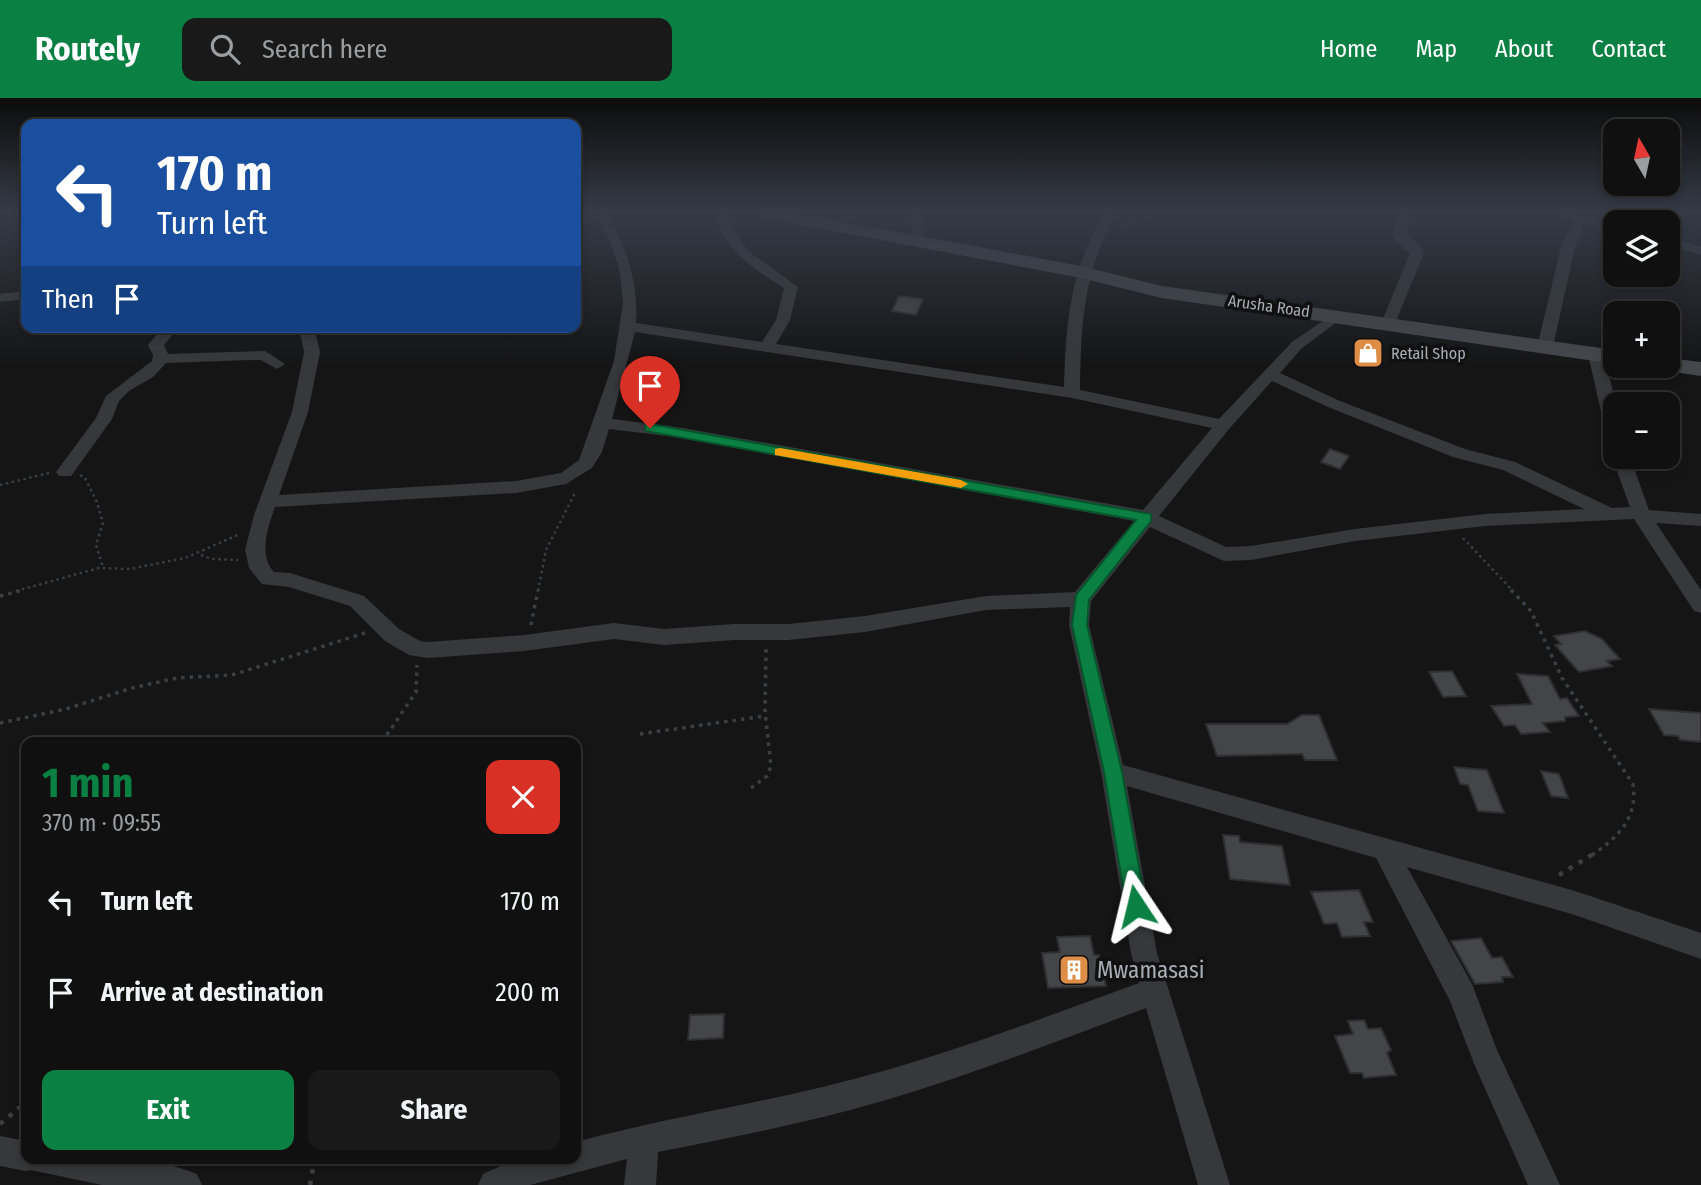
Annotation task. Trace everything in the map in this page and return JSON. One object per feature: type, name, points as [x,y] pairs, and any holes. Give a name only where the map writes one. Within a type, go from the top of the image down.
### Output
[{"type":"main road","name":"Arusha Road","points":[[1030,263],[1162,292],[1603,356]]},
{"type":"main road","points":[[1680,366],[1701,369]]},
{"type":"street","points":[[265,511],[397,496],[516,487],[566,478],[586,464],[593,452],[631,327],[631,295],[624,263]]},
{"type":"street","points":[[750,263],[792,288],[783,320],[767,346]]},
{"type":"street","points":[[1072,393],[1074,324],[1085,263]]},
{"type":"street","points":[[1387,326],[1413,263]]},
{"type":"street","points":[[1545,347],[1564,263]]},
{"type":"street","points":[[0,299],[21,296]]},
{"type":"street","points":[[1213,1185],[1144,953],[1113,772],[1079,625],[1081,599],[1223,425],[1297,345],[1336,316]]},
{"type":"street","points":[[631,327],[1072,393],[1223,425]]},
{"type":"street","points":[[65,472],[104,419],[113,399],[134,380],[155,368],[160,359],[156,345],[165,333]]},
{"type":"street","points":[[307,333],[312,352],[302,400],[265,511],[255,550],[257,562],[265,577],[290,580],[345,596],[362,604],[383,626],[416,649],[446,650],[524,643],[614,631],[664,637],[766,633],[865,624],[986,603],[1081,599]]},
{"type":"street","points":[[160,359],[251,355],[265,356],[277,364]]},
{"type":"street","points":[[1271,375],[1315,396],[1459,453],[1509,466],[1609,514]]},
{"type":"street","points":[[603,423],[682,433],[817,460],[1146,517],[1224,554],[1241,554],[1355,535],[1539,516],[1609,514],[1701,520]]},
{"type":"street","points":[[1624,469],[1628,487],[1641,515],[1701,606]]},
{"type":"street","points":[[1113,772],[1532,891],[1701,946]]},
{"type":"street","points":[[1384,849],[1462,994],[1485,1056],[1544,1185]]},
{"type":"street","points":[[581,1156],[644,1139],[779,1113],[887,1085],[994,1050],[1154,991]]},
{"type":"street","points":[[640,1185],[644,1139]]},
{"type":"street","points":[[0,1151],[21,1155]]},
{"type":"street","points":[[70,1164],[171,1184]]},
{"type":"street","points":[[494,1185],[528,1170],[550,1164]]},
{"type":"path","points":[[524,643],[531,628],[546,550],[571,502],[586,464]]},
{"type":"path","points":[[0,485],[65,472],[74,472],[85,478],[97,502],[103,523],[96,545],[103,568]]},
{"type":"path","points":[[0,596],[103,568],[144,567],[199,554],[265,511]]},
{"type":"path","points":[[1450,524],[1531,611],[1562,678],[1633,784],[1637,796],[1634,811],[1620,832],[1580,863],[1532,891]]},
{"type":"path","points":[[199,554],[212,559],[257,562]]},
{"type":"path","points":[[0,723],[66,709],[132,688],[177,678],[232,675],[353,638],[383,626]]},
{"type":"path","points":[[751,788],[768,776],[771,766],[765,716],[766,633]]},
{"type":"path","points":[[385,737],[416,692],[416,649]]},
{"type":"path","points":[[640,734],[765,716]]},
{"type":"path","points":[[0,1124],[21,1106]]},
{"type":"path","points":[[310,1185],[314,1164]]},
{"type":"building","points":[[899,296],[923,299],[916,315],[892,311]]},
{"type":"building","points":[[1330,449],[1349,456],[1340,469],[1321,462]]},
{"type":"building","points":[[1585,631],[1602,639],[1620,659],[1607,661],[1612,666],[1579,672],[1555,645],[1561,644],[1554,636]]},
{"type":"building","points":[[1452,671],[1466,696],[1443,697],[1429,672]]},
{"type":"building","points":[[1517,674],[1548,676],[1560,699],[1567,698],[1579,716],[1565,717],[1565,721],[1543,723],[1550,732],[1521,734],[1515,725],[1504,726],[1491,706],[1532,704]]},
{"type":"building","points":[[1649,709],[1701,713],[1701,742],[1664,735]]},
{"type":"building","points":[[1302,715],[1319,715],[1337,760],[1305,760],[1302,754],[1217,756],[1206,724],[1287,724]]},
{"type":"building","points":[[1454,767],[1487,770],[1504,813],[1478,811],[1468,785],[1460,784]]},
{"type":"building","points":[[1541,771],[1559,774],[1568,798],[1551,796]]},
{"type":"building","points":[[1223,835],[1239,836],[1240,842],[1282,846],[1290,885],[1230,879]]},
{"type":"building","points":[[1359,890],[1373,922],[1364,922],[1370,936],[1342,937],[1337,923],[1324,924],[1311,892]]},
{"type":"building","name":"Mwamasasi","points":[[1090,936],[1094,955],[1099,955],[1106,986],[1048,988],[1042,953],[1060,952],[1057,937]]},
{"type":"building","points":[[1481,938],[1492,958],[1502,957],[1513,977],[1502,977],[1503,982],[1475,984],[1451,941]]},
{"type":"building","points":[[724,1014],[723,1038],[688,1040],[690,1015]]},
{"type":"building","points":[[1364,1020],[1368,1029],[1381,1028],[1391,1050],[1387,1053],[1396,1075],[1364,1078],[1362,1073],[1350,1073],[1335,1036],[1353,1034],[1348,1021]]},
{"type":"slow traffic","points":[[780,452],[961,484]]},
{"type":"place","name":"Retail Shop","points":[[1368,353]]},
{"type":"place","name":"Mwamasasi","points":[[1074,970]]},
{"type":"route","points":[[650,428],[1146,517],[1081,599],[1079,625],[1113,772],[1136,906]]}]
